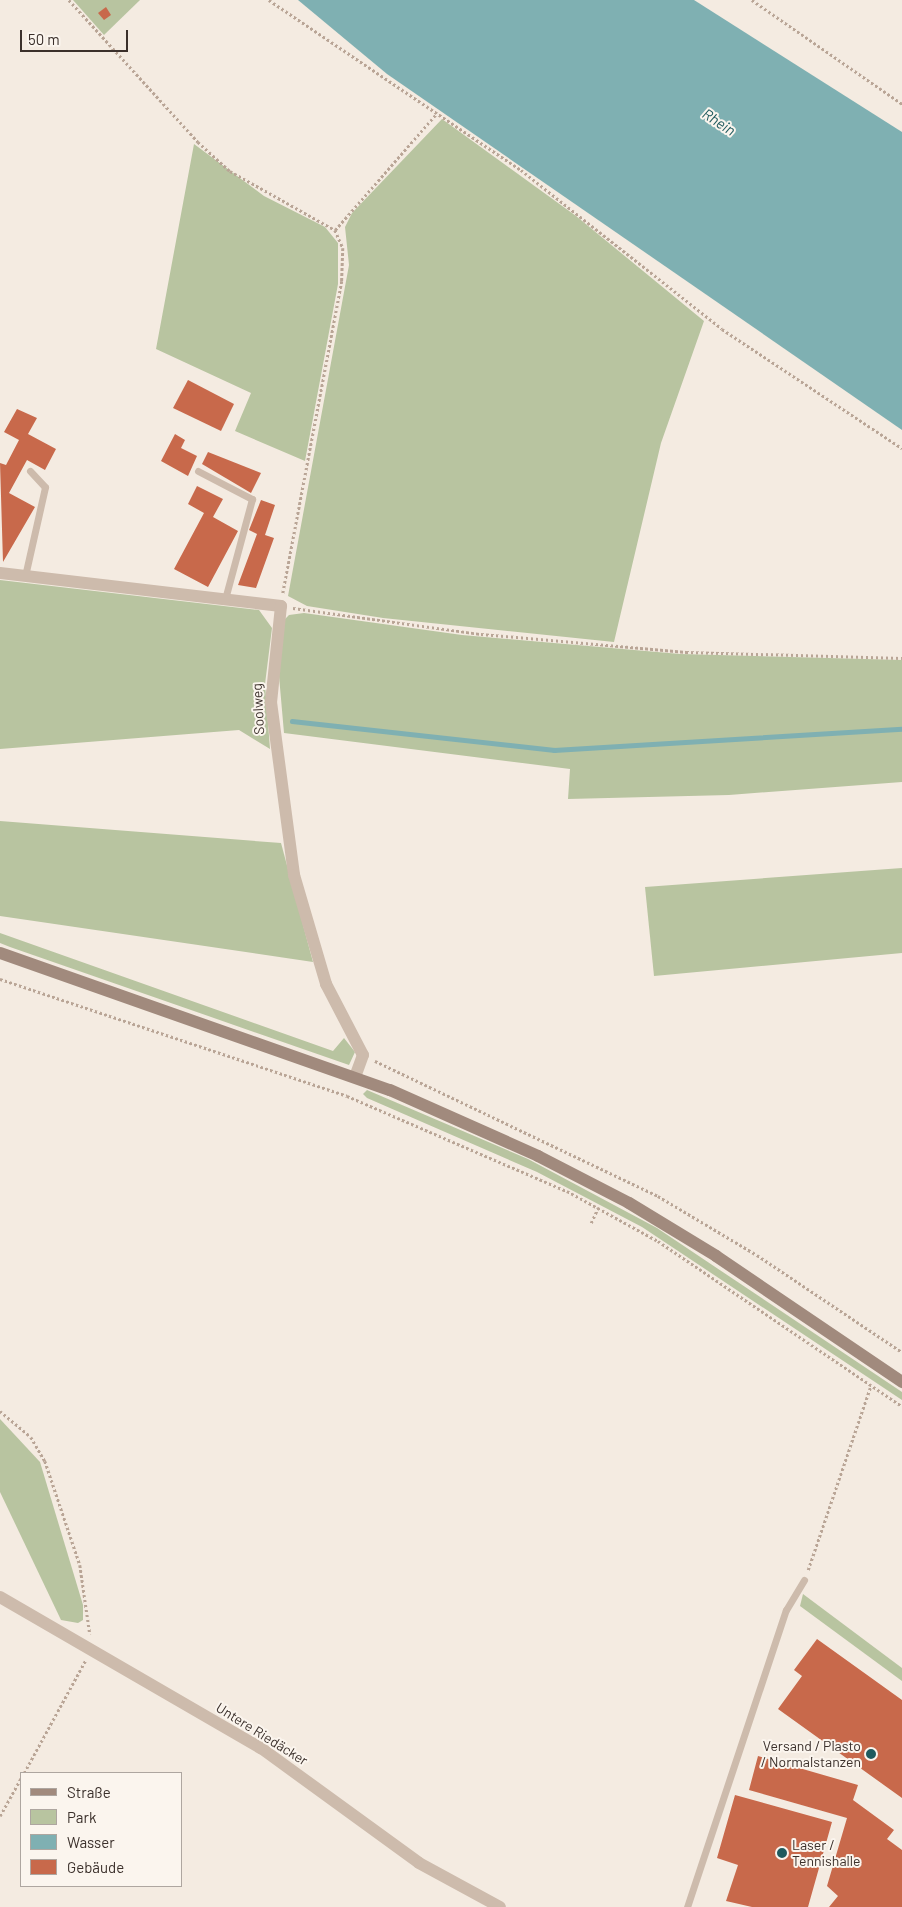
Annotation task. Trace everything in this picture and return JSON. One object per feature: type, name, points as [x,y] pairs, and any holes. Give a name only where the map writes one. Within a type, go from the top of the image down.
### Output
[{"type":"main road","points":[[0,953],[355,1077],[465,1121],[629,1203],[902,1382]]},
{"type":"street","points":[[0,573],[281,606]]},
{"type":"street","name":"Soolweg","points":[[281,606],[270,702],[294,875],[326,984],[363,1055],[355,1077]]},
{"type":"street","name":"Untere Riedäcker","points":[[0,1597],[261,1748],[419,1863],[500,1907]]},
{"type":"lane","points":[[25,576],[45,486],[30,470]]},
{"type":"lane","points":[[198,471],[252,500],[225,599]]},
{"type":"lane","points":[[688,1907],[786,1610],[804,1580]]},
{"type":"path","points":[[69,0],[171,115],[230,171],[335,230],[343,248],[342,280],[281,606],[481,634],[686,652],[902,658]]},
{"type":"path","points":[[269,0],[521,170],[722,329],[902,448]]},
{"type":"path","points":[[752,0],[902,104]]},
{"type":"path","points":[[335,230],[437,113]]},
{"type":"path","points":[[0,979],[347,1096],[474,1148],[598,1208],[658,1240],[902,1406]]},
{"type":"path","points":[[591,1223],[598,1208]]},
{"type":"path","points":[[804,1580],[872,1385]]},
{"type":"path","points":[[0,1411],[31,1437],[65,1514],[88,1607],[91,1649],[25,1772]]},
{"type":"path","points":[[0,1816],[20,1780]]},
{"type":"green space","points":[[73,0],[140,0],[104,35]]},
{"type":"green space","points":[[442,119],[576,216],[704,321],[661,443],[614,642],[383,618],[307,606],[288,596],[349,265],[345,227],[352,213]]},
{"type":"green space","points":[[194,144],[264,196],[325,227],[338,243],[338,284],[305,461],[235,431],[251,393],[156,349]]},
{"type":"green space","points":[[0,580],[259,610],[272,628],[265,684],[270,749],[239,730],[0,749]]},
{"type":"green space","points":[[304,613],[462,635],[680,654],[902,660],[902,782],[729,795],[568,799],[570,769],[284,733],[279,676],[283,621],[289,615]]},
{"type":"green space","points":[[0,821],[281,843],[313,962],[0,916]]},
{"type":"green space","points":[[902,868],[902,953],[654,976],[645,887]]},
{"type":"green space","points":[[0,933],[333,1051],[344,1038],[355,1052],[349,1065],[10,947],[0,943]]},
{"type":"green space","points":[[367,1090],[528,1159],[657,1228],[902,1392],[902,1400],[642,1227],[537,1172],[367,1098],[363,1094]]},
{"type":"green space","points":[[0,1419],[40,1462],[83,1605],[83,1620],[78,1623],[61,1620],[0,1492]]},
{"type":"green space","points":[[803,1594],[902,1668],[902,1681],[800,1606]]},
{"type":"water","name":"Rhein","points":[[298,0],[694,0],[902,132],[902,430],[387,74]]},
{"type":"building","points":[[106,7],[111,15],[104,20],[98,13]]},
{"type":"building","points":[[188,380],[234,404],[221,431],[173,408]]},
{"type":"building","points":[[17,409],[37,418],[28,434],[56,449],[45,470],[27,460],[9,493],[35,507],[3,562],[0,463],[6,465],[19,440],[4,432]]},
{"type":"building","points":[[175,434],[185,440],[181,448],[197,456],[188,476],[161,461]]},
{"type":"building","points":[[208,452],[261,473],[251,493],[202,464]]},
{"type":"building","points":[[197,486],[223,499],[213,517],[238,531],[208,587],[174,569],[204,513],[188,504]]},
{"type":"building","points":[[261,500],[275,505],[265,535],[274,538],[256,588],[238,585],[257,534],[249,530]]},
{"type":"building","name":"Versand / Plasto / Normalstanzen","points":[[817,1639],[902,1700],[902,1798],[778,1709],[802,1676],[794,1670]]},
{"type":"building","points":[[758,1756],[858,1785],[853,1800],[894,1830],[887,1839],[902,1850],[902,1907],[829,1907],[838,1896],[827,1886],[847,1818],[749,1790]]},
{"type":"building","name":"Laser / Tennishalle","points":[[735,1795],[832,1822],[808,1907],[752,1907],[726,1901],[738,1865],[717,1858]]},
{"type":"waterway","points":[[292,721],[554,750],[902,729]]},
{"type":"place","name":"Versand / Plasto / Normalstanzen","points":[[871,1754]]},
{"type":"place","name":"Laser / Tennishalle","points":[[782,1853]]}]
